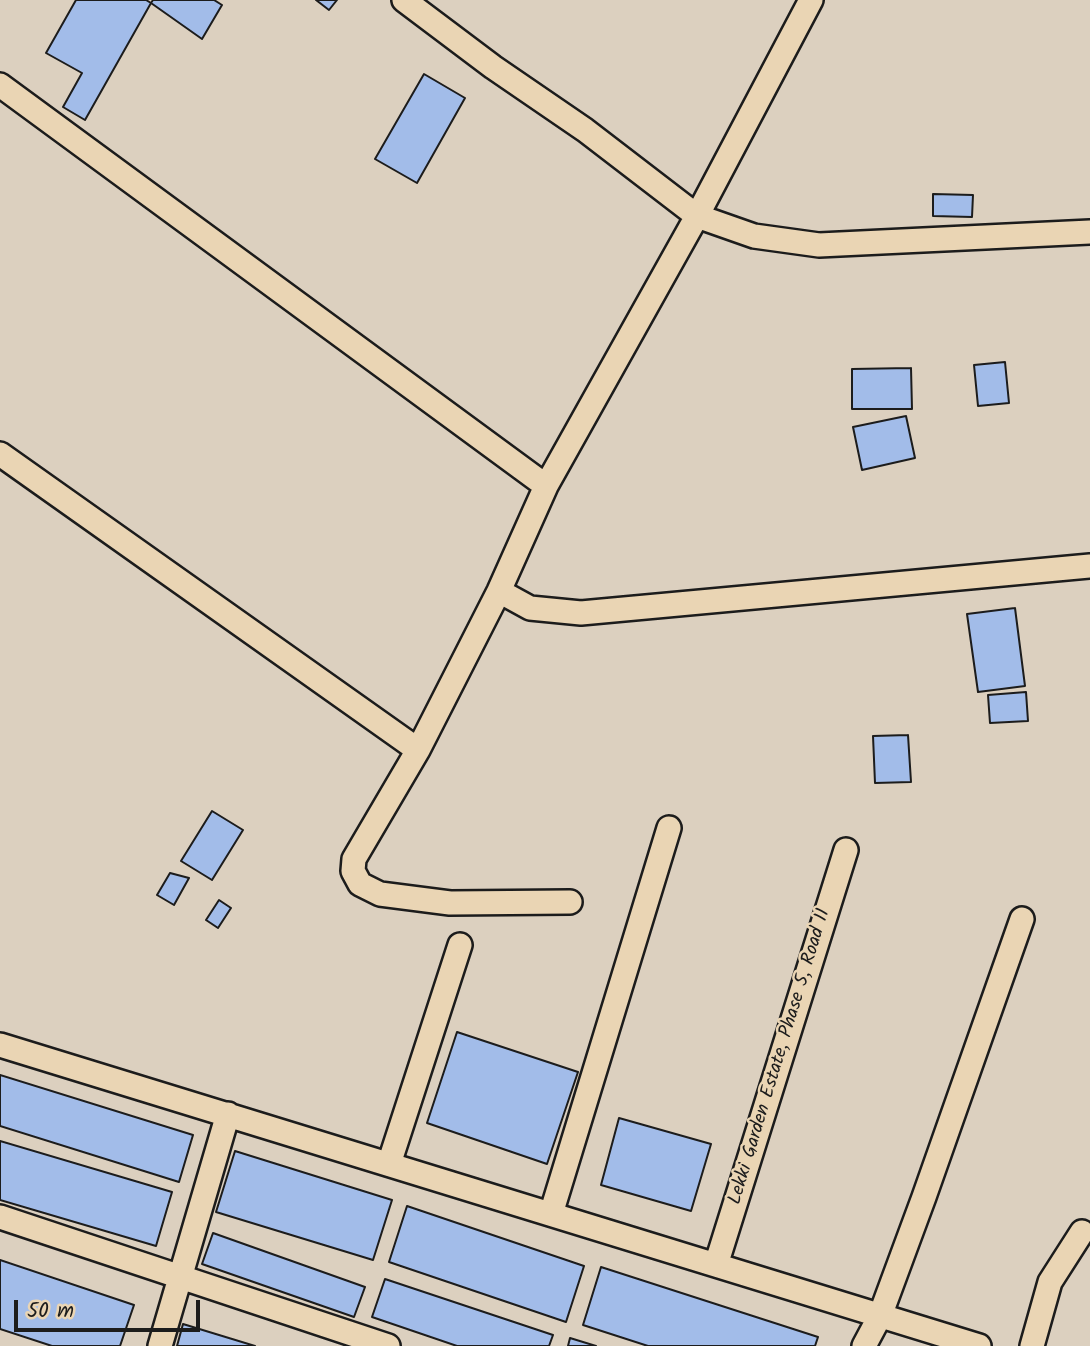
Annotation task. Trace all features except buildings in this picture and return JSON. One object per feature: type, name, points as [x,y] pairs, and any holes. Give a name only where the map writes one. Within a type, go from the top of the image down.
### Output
[{"type":"street","points":[[404,0],[493,67],[585,130],[697,216],[754,236],[799,244],[951,240],[1090,232]]},
{"type":"street","points":[[570,902],[450,903],[380,894],[360,884],[353,870],[357,850],[376,824],[418,750],[499,591],[546,486],[697,216],[811,0]]},
{"type":"street","points":[[0,85],[546,486]]},
{"type":"street","points":[[0,454],[418,750]]},
{"type":"street","points":[[499,591],[530,608],[581,614],[1090,566]]},
{"type":"street","points":[[551,1214],[669,828]]},
{"type":"street","name":"Lekki Garden Estate, Phase 5, Road 11","points":[[716,1265],[846,850]]},
{"type":"street","points":[[864,1346],[880,1316],[1023,919]]},
{"type":"street","points":[[390,1164],[460,945]]},
{"type":"street","points":[[0,1045],[978,1346]]},
{"type":"street","points":[[160,1346],[228,1114]]},
{"type":"street","points":[[0,1217],[388,1346]]},
{"type":"street","points":[[1032,1346],[1050,1282],[1082,1232]]}]
